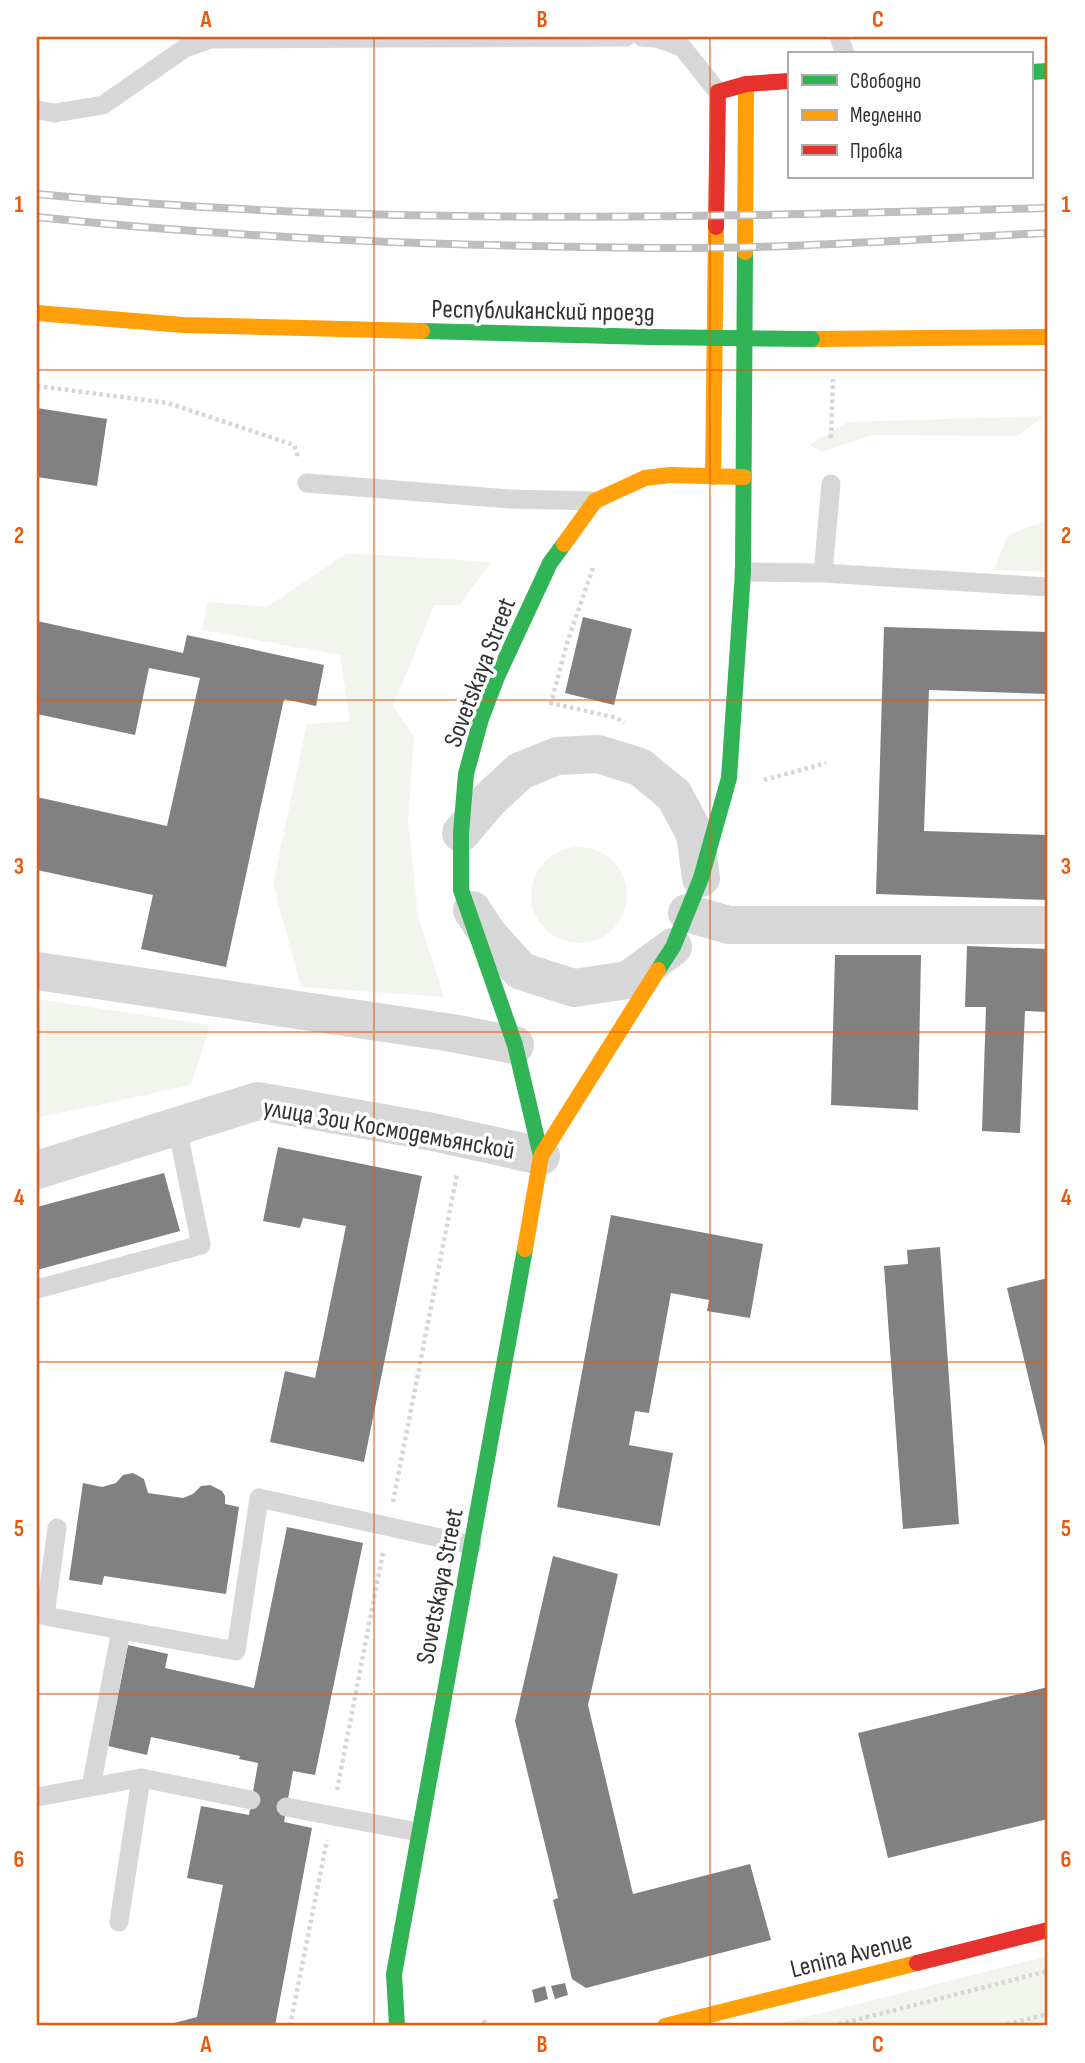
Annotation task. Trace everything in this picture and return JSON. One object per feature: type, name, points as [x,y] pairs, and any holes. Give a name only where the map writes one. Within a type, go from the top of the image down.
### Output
[{"type":"street","points":[[713,477],[718,92],[746,84],[788,81]]},
{"type":"street","name":"Sovetskaya Street","points":[[397,2026],[394,1974],[541,1156],[680,930],[701,878],[729,778],[743,572],[746,84]]},
{"type":"street","name":"Республиканский проезд","points":[[37,313],[183,326],[649,337],[1048,337]]},
{"type":"street","name":"Sovetskaya Street","points":[[541,1156],[515,1045],[461,890],[461,833],[466,774],[481,719],[497,677],[550,562],[595,501],[645,478],[670,475],[744,477]]},
{"type":"street","points":[[461,833],[490,799],[520,771],[557,756],[598,754],[640,767],[674,795],[695,834],[701,878]]},
{"type":"street","points":[[461,890],[486,933],[521,971],[574,988],[628,980],[680,930],[729,925],[1048,925]]},
{"type":"street","points":[[37,971],[453,1033],[515,1045]]},
{"type":"street","name":"улица Зои Космодемьянской","points":[[37,1171],[258,1101],[464,1138],[541,1156]]},
{"type":"street","name":"Lenina Avenue","points":[[665,2026],[1048,1930]]},
{"type":"lane","points":[[37,110],[55,113],[103,105],[185,48],[197,42],[220,38],[626,37]]},
{"type":"lane","points":[[652,37],[682,47],[718,92]]},
{"type":"lane","points":[[307,483],[510,499],[595,501]]},
{"type":"lane","points":[[823,573],[831,484]]},
{"type":"lane","points":[[743,572],[823,573],[1048,587]]},
{"type":"lane","points":[[37,1289],[201,1245],[177,1127]]},
{"type":"lane","points":[[57,1528],[45,1616],[236,1651],[259,1498],[472,1545]]},
{"type":"lane","points":[[91,1787],[121,1630]]},
{"type":"lane","points":[[119,1922],[141,1779]]},
{"type":"lane","points":[[37,1797],[141,1779],[251,1800]]},
{"type":"lane","points":[[286,1807],[418,1832]]},
{"type":"path","points":[[831,438],[833,379]]},
{"type":"path","points":[[37,386],[168,403],[295,445],[307,483]]},
{"type":"path","points":[[551,703],[567,643],[593,567]]},
{"type":"path","points":[[760,781],[826,763]]},
{"type":"path","points":[[290,2026],[464,1138]]},
{"type":"path","points":[[832,2026],[1048,1971]]},
{"type":"path","points":[[1000,2026],[1048,2014]]},
{"type":"path","points":[[476,2026],[485,2022],[488,2026]]},
{"type":"shaded area","points":[[1044,416],[1017,436],[873,435],[821,452],[809,445],[848,422]]},
{"type":"shaded area","points":[[1048,520],[1048,572],[994,570],[1008,535]]},
{"type":"shaded area","points":[[347,553],[491,562],[459,605],[434,605],[393,706],[414,737],[408,819],[418,916],[444,997],[301,987],[273,884],[307,724],[350,721],[340,655],[202,630],[208,602],[267,607]]},
{"type":"shaded area","points":[[579,847],[597,851],[613,861],[623,877],[627,895],[623,913],[613,929],[597,939],[579,943],[561,939],[545,929],[535,913],[531,895],[535,877],[545,861],[561,851]]},
{"type":"shaded area","points":[[37,999],[210,1025],[191,1085],[37,1118]]},
{"type":"shaded area","points":[[1048,1956],[1048,2026],[770,2026]]},
{"type":"building","points":[[37,408],[107,419],[97,486],[37,477]]},
{"type":"building","points":[[583,617],[632,629],[614,705],[565,693]]},
{"type":"building","points":[[37,621],[183,653],[187,635],[324,665],[316,706],[284,699],[226,967],[141,949],[153,895],[37,870],[37,797],[167,826],[200,678],[149,668],[135,735],[37,714]]},
{"type":"building","points":[[884,627],[1048,632],[1048,694],[929,690],[924,831],[1048,835],[1048,900],[876,894]]},
{"type":"building","points":[[967,946],[1048,949],[1048,1012],[1025,1011],[1020,1133],[982,1131],[986,1007],[965,1007]]},
{"type":"building","points":[[835,955],[921,955],[918,1110],[831,1105]]},
{"type":"building","points":[[278,1147],[422,1176],[364,1462],[270,1442],[285,1371],[315,1378],[346,1226],[303,1218],[300,1228],[263,1221]]},
{"type":"building","points":[[164,1173],[180,1231],[37,1270],[37,1207]]},
{"type":"building","points":[[611,1215],[763,1244],[750,1318],[707,1311],[709,1300],[671,1293],[649,1413],[635,1411],[629,1445],[673,1453],[660,1526],[557,1507]]},
{"type":"building","points":[[940,1247],[959,1524],[903,1529],[884,1266],[908,1264],[907,1250]]},
{"type":"building","points":[[1048,1278],[1048,1455],[1047,1455],[1007,1288]]},
{"type":"building","points":[[133,1473],[144,1479],[148,1493],[183,1498],[193,1494],[201,1486],[210,1485],[222,1491],[225,1504],[239,1507],[226,1594],[104,1576],[102,1585],[69,1580],[83,1483],[102,1487],[116,1483],[123,1475]]},
{"type":"building","points":[[287,1527],[363,1543],[315,1775],[293,1771],[284,1822],[312,1828],[275,2026],[163,2026],[197,2017],[223,1885],[187,1878],[201,1806],[249,1815],[258,1763],[239,1759],[240,1756],[151,1737],[147,1755],[108,1746],[128,1645],[168,1654],[165,1668],[254,1688]]},
{"type":"building","points":[[553,1556],[618,1574],[588,1705],[633,1894],[750,1864],[771,1940],[586,1988],[572,1979],[553,1900],[558,1898],[515,1721]]},
{"type":"building","points":[[1048,1687],[1048,1819],[888,1858],[858,1733]]},
{"type":"building","points":[[565,1983],[568,1995],[555,1999],[551,1986]]},
{"type":"building","points":[[545,1986],[548,1999],[535,2003],[532,1990]]},
{"type":"railway","points":[[37,194],[289,211],[542,217],[1048,208]]},
{"type":"railway","points":[[37,217],[269,236],[579,247],[754,247],[1048,233]]},
{"type":"traffic: fast","points":[[1032,72],[1048,71]]},
{"type":"traffic: fast","points":[[658,970],[673,947],[701,878],[729,778],[743,572],[745,252]]},
{"type":"traffic: fast","points":[[422,331],[650,337]]},
{"type":"traffic: fast","points":[[650,337],[812,339]]},
{"type":"traffic: fast","points":[[541,1156],[515,1045],[461,890],[461,833],[466,774],[481,719],[497,677],[550,563],[564,544]]},
{"type":"traffic: fast","points":[[397,2026],[394,1974],[525,1249]]},
{"type":"traffic: slow","points":[[745,252],[746,84]]},
{"type":"traffic: slow","points":[[713,477],[716,227]]},
{"type":"traffic: slow","points":[[37,313],[183,325],[422,331]]},
{"type":"traffic: slow","points":[[812,339],[1048,337]]},
{"type":"traffic: slow","points":[[564,544],[595,501],[645,478],[670,475],[744,477]]},
{"type":"traffic: slow","points":[[525,1249],[541,1156],[658,970]]},
{"type":"traffic: slow","points":[[665,2026],[917,1963]]},
{"type":"traffic: jam","points":[[716,227],[718,92],[746,84],[788,81]]},
{"type":"traffic: jam","points":[[917,1963],[1048,1930]]}]
